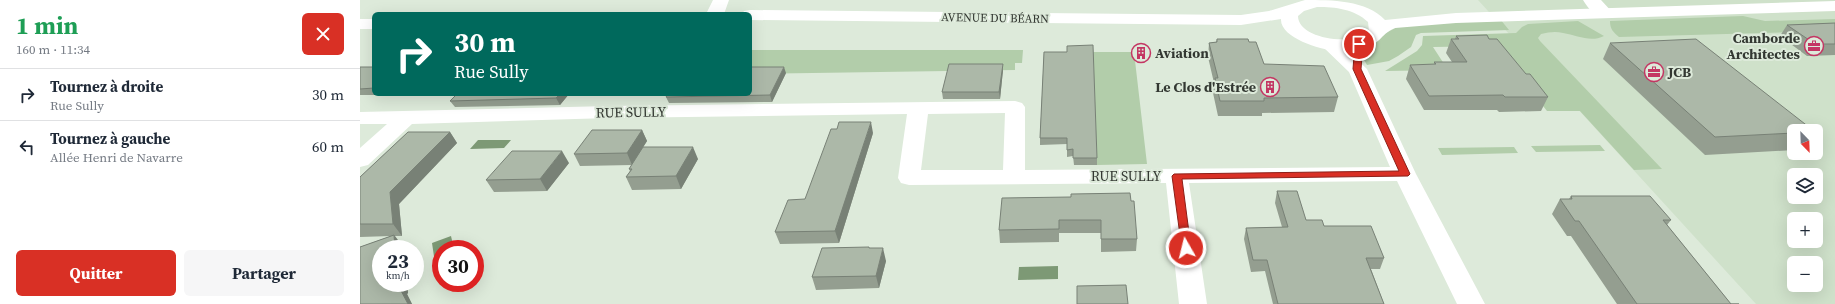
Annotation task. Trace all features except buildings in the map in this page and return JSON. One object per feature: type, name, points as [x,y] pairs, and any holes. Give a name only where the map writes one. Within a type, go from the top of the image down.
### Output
[{"type":"street","points":[[716,12],[721,0]]},
{"type":"street","points":[[1591,0],[1604,13]]},
{"type":"street","name":"AVENUE DU BÉARN","points":[[752,15],[1241,20],[1271,16],[1294,9],[1304,4],[1316,2],[1337,3],[1358,8]]},
{"type":"street","points":[[1379,28],[1392,23],[1436,18],[1835,6]]},
{"type":"street","points":[[1358,8],[1389,14],[1436,18]]},
{"type":"street","points":[[1330,45],[1359,44],[1370,41],[1377,35],[1379,28],[1378,22],[1369,14],[1358,8]]},
{"type":"street","points":[[1294,9],[1290,15],[1289,22],[1298,33]]},
{"type":"street","name":"AVENUE DU BÉARN","points":[[1241,20],[1272,25],[1298,33],[1316,42],[1330,45]]},
{"type":"street","points":[[360,24],[372,24]]},
{"type":"street","points":[[1357,69],[1359,44]]},
{"type":"street","points":[[1330,45],[1357,69],[1405,174],[1471,304]]},
{"type":"street","name":"RUE SULLY","points":[[918,108],[909,178],[1405,174]]},
{"type":"street","name":"RUE SULLY","points":[[360,118],[609,112],[1015,108],[1014,176]]},
{"type":"street","points":[[360,160],[406,118]]},
{"type":"street","points":[[1177,176],[1193,304]]},
{"type":"shaded area","points":[[1478,0],[1835,0],[1835,304],[1756,304]]},
{"type":"shaded area","points":[[1743,16],[1765,21],[1835,19],[1835,31],[1619,37],[1612,30],[1610,21]]},
{"type":"shaded area","points":[[1500,19],[1509,30],[1421,33],[1416,35],[1411,47],[1389,61],[1367,65],[1363,58],[1362,50],[1379,40],[1384,34],[1399,26]]},
{"type":"shaded area","points":[[1578,21],[1604,36],[1589,39],[1560,32],[1550,32],[1541,34],[1538,38],[1662,169],[1634,170],[1580,111],[1547,111],[1496,46],[1433,47],[1448,70],[1385,71],[1417,51],[1422,45],[1423,36],[1516,33],[1528,24]]},
{"type":"shaded area","points":[[752,50],[1023,50],[1022,63],[1015,63],[1015,70],[752,74]]},
{"type":"shaded area","points":[[1093,52],[1134,52],[1147,164],[1097,165]]},
{"type":"shaded area","points":[[478,140],[511,140],[504,148],[470,149]]},
{"type":"shaded area","points":[[1600,145],[1605,151],[1536,152],[1531,146]]},
{"type":"shaded area","points":[[1514,147],[1518,153],[1442,155],[1438,148]]},
{"type":"shaded area","points":[[451,236],[452,240],[440,240]]},
{"type":"shaded area","points":[[1058,266],[1058,279],[1018,280],[1019,267]]},
{"type":"place","name":"Camborde Architectes","points":[[1814,46]]},
{"type":"place","name":"Aviation","points":[[1141,53]]},
{"type":"place","name":"JCB","points":[[1654,72]]},
{"type":"place","name":"Le Clos d'Estrée","points":[[1270,87]]},
{"type":"route","points":[[1186,248],[1177,176],[1405,174],[1357,69],[1359,44]]}]
